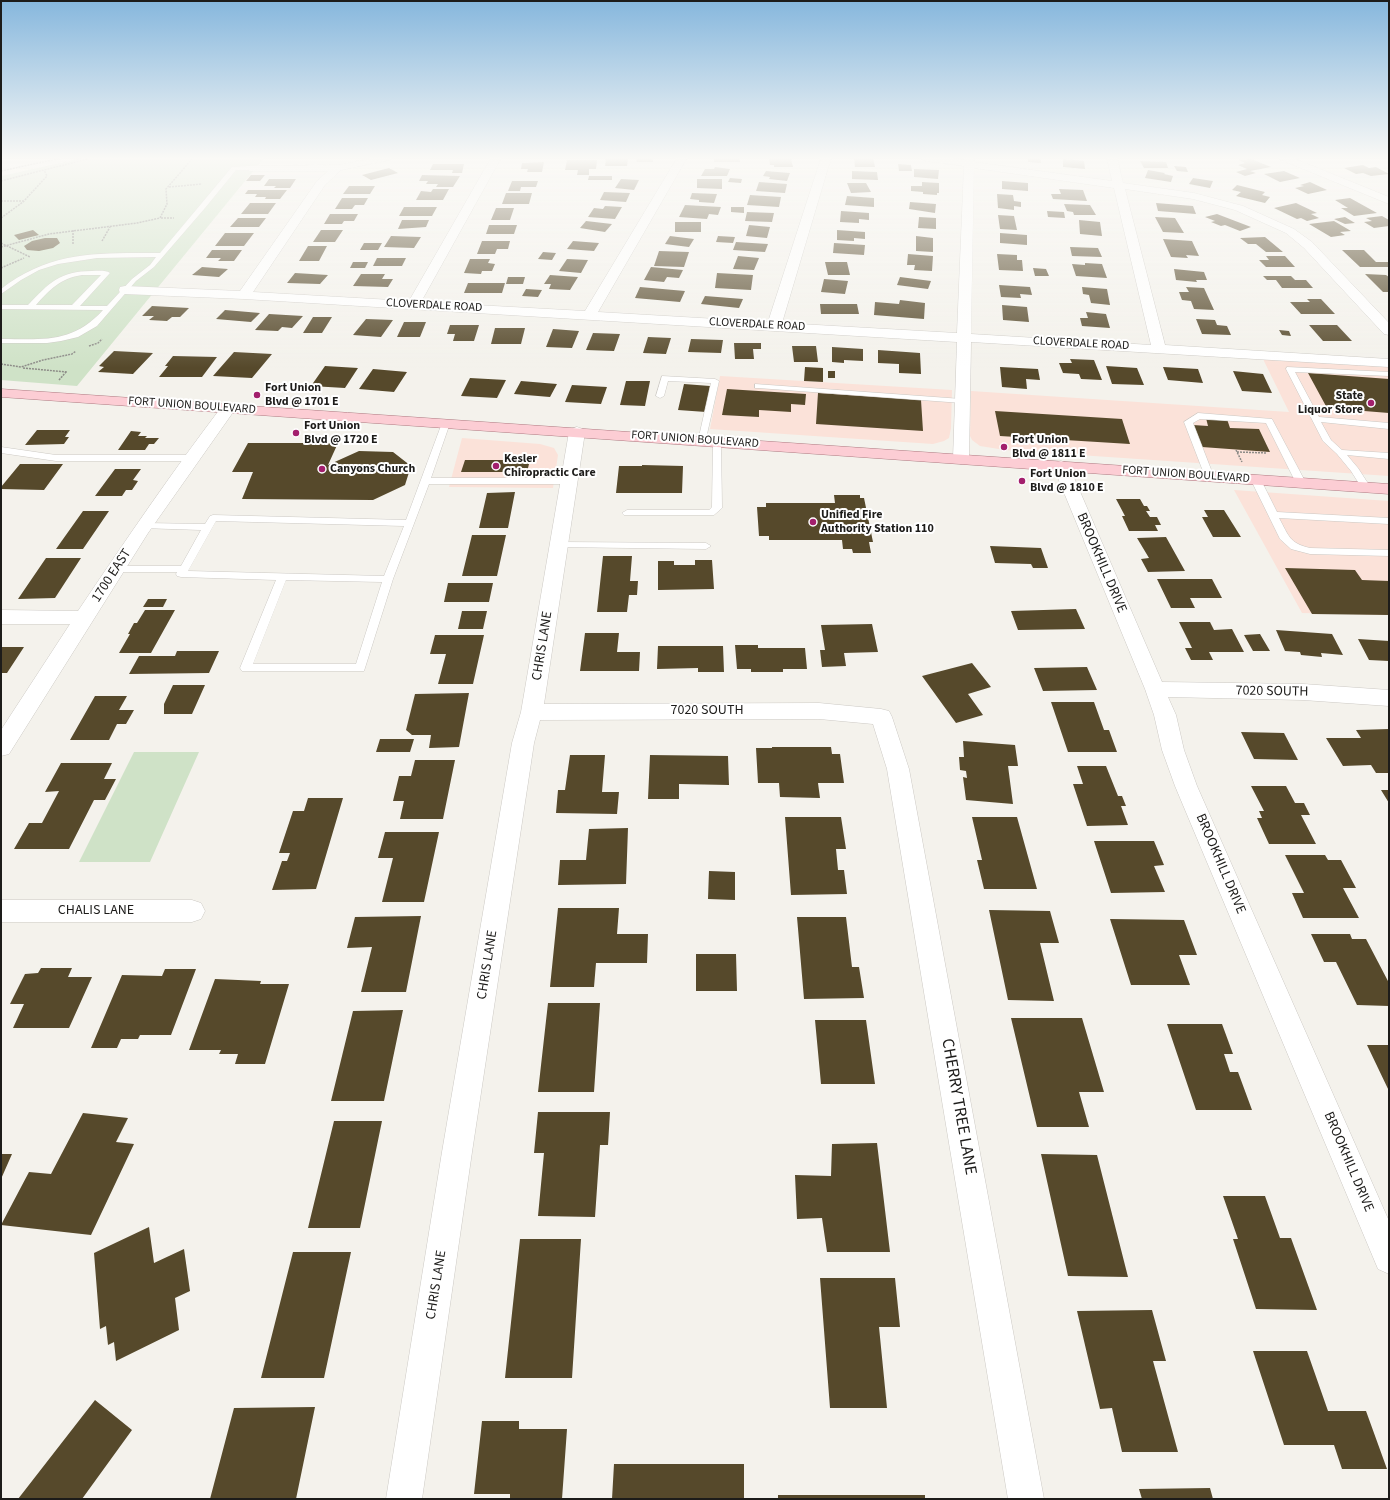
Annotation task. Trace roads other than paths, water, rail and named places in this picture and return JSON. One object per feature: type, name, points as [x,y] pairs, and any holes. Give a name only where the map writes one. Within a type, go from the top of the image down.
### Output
[{"type":"main road","name":"FORT UNION BOULEVARD","points":[[1,393],[1389,489]]},
{"type":"street","points":[[244,295],[290,228]]},
{"type":"street","points":[[413,305],[456,228]]},
{"type":"street","points":[[589,316],[641,228]]},
{"type":"street","points":[[774,326],[804,228]]},
{"type":"street","points":[[960,459],[967,228]]},
{"type":"street","points":[[1129,228],[1159,349]]},
{"type":"street","points":[[1284,228],[1308,245],[1389,331]]},
{"type":"street","name":"CLOVERDALE ROAD","points":[[125,290],[244,295],[1389,363]]},
{"type":"street","name":"1700 EAST","points":[[1,748],[144,526],[190,458],[228,408]]},
{"type":"street","name":"CHRIS LANE","points":[[404,1499],[456,1160],[522,751],[532,712],[577,432]]},
{"type":"street","name":"BROOKHILL DRIVE","points":[[1061,466],[1166,715],[1173,750],[1186,786],[1389,1258]]},
{"type":"street","points":[[1,617],[85,618]]},
{"type":"street","name":"7020 SOUTH","points":[[1155,689],[1303,692],[1389,698]]},
{"type":"street","name":"7020 SOUTH","points":[[532,712],[819,711],[881,717]]},
{"type":"street","name":"CHERRY TREE LANE","points":[[881,717],[898,769],[1026,1499]]},
{"type":"street","name":"CHALIS LANE","points":[[1,911],[192,911]]},
{"type":"lane","points":[[1,341],[47,340],[75,335],[94,324],[140,275],[152,266],[185,228]]},
{"type":"lane","points":[[1,292],[13,281],[28,272],[64,260],[84,256],[160,256]]},
{"type":"lane","points":[[30,307],[56,281],[64,277],[83,273],[107,273],[74,308]]},
{"type":"lane","points":[[1,307],[110,308]]},
{"type":"lane","points":[[1366,488],[1355,470],[1340,452],[1327,441],[1290,369],[1389,374]]},
{"type":"lane","points":[[627,513],[711,513],[717,508],[710,441],[715,381],[665,378],[660,396]]},
{"type":"lane","points":[[758,386],[962,401]]},
{"type":"lane","points":[[1190,421],[1198,416],[1269,420],[1300,484]]},
{"type":"lane","points":[[1317,419],[1389,426]]},
{"type":"lane","points":[[1190,421],[1207,422]]},
{"type":"lane","points":[[1190,421],[1209,477]]},
{"type":"lane","points":[[282,576],[246,668],[360,668],[388,579],[446,423]]},
{"type":"lane","points":[[1229,424],[1272,426]]},
{"type":"lane","points":[[1,450],[56,458],[190,458]]},
{"type":"lane","points":[[1340,452],[1389,456]]},
{"type":"lane","points":[[1256,480],[1285,539],[1294,547],[1310,551],[1389,553]]},
{"type":"lane","points":[[425,481],[569,481]]},
{"type":"lane","points":[[1274,515],[1389,521]]},
{"type":"lane","points":[[388,579],[181,574],[213,518],[410,523]]},
{"type":"lane","points":[[144,526],[208,527]]},
{"type":"lane","points":[[558,545],[706,546]]},
{"type":"lane","points":[[116,569],[183,569]]},
{"type":"place","name":"Fort Union Blvd @ 1701 E","points":[[257,395]]},
{"type":"place","name":"State Liquor Store","points":[[1371,403]]},
{"type":"place","name":"Fort Union Blvd @ 1720 E","points":[[296,433]]},
{"type":"place","name":"Fort Union Blvd @ 1811 E","points":[[1004,447]]},
{"type":"place","name":"Kesler Chiropractic Care","points":[[496,466]]},
{"type":"place","name":"Canyons Church","points":[[322,469]]},
{"type":"place","name":"Fort Union Blvd @ 1810 E","points":[[1022,481]]},
{"type":"place","name":"Unified Fire Authority Station 110","points":[[813,522]]}]
